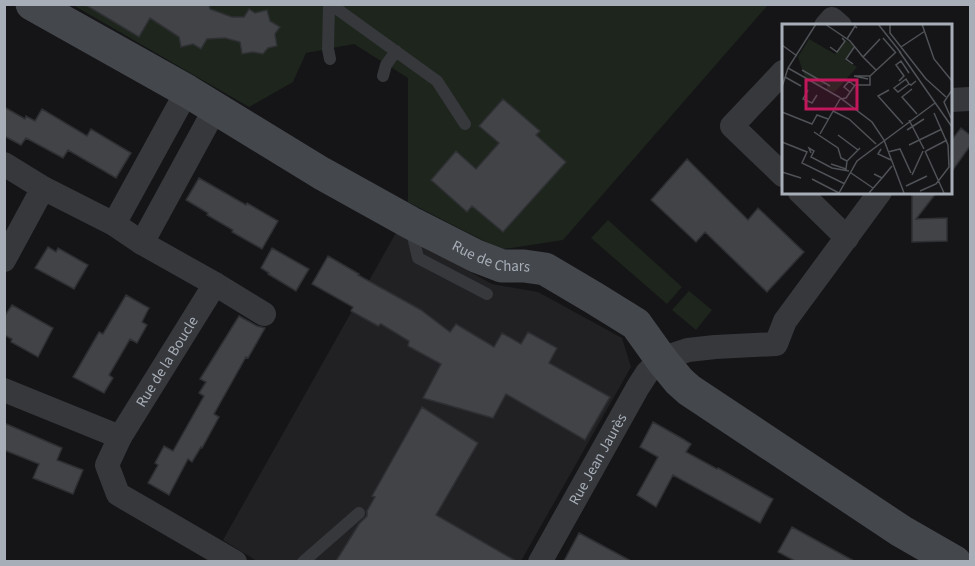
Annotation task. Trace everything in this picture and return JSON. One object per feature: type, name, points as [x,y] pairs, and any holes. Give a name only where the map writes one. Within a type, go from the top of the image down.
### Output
[{"type":"street","name":"Rue de Chars","points":[[32,4],[411,223],[476,256],[502,266],[545,269],[636,324],[661,359],[689,390],[901,531],[955,561]]},
{"type":"street","points":[[782,73],[732,126],[782,175]]},
{"type":"street","points":[[114,225],[187,92]]},
{"type":"street","points":[[951,100],[970,99]]},
{"type":"street","points":[[142,243],[215,109]]},
{"type":"street","points":[[4,164],[43,188],[114,225],[264,314]]},
{"type":"street","points":[[4,261],[43,188]]},
{"type":"street","points":[[802,194],[847,238]]},
{"type":"street","points":[[661,359],[688,350],[776,344],[785,321],[879,194]]},
{"type":"street","name":"Rue de la Boucle","points":[[215,284],[120,437],[107,465],[118,494],[235,561]]},
{"type":"street","name":"Rue Jean Jaurès","points":[[540,561],[638,387],[647,373],[661,359]]},
{"type":"street","points":[[4,390],[120,437]]},
{"type":"lane","points":[[330,4],[437,81],[465,124]]},
{"type":"lane","points":[[330,4],[328,49],[330,59]]},
{"type":"lane","points":[[383,76],[386,64],[396,51]]},
{"type":"lane","points":[[411,223],[418,258],[487,294]]},
{"type":"lane","points":[[303,561],[359,513]]},
{"type":"shaded area","points":[[73,5],[768,5],[563,240],[504,249],[408,202],[408,78],[354,44],[306,53],[293,82],[249,107]]},
{"type":"shaded area","points":[[608,220],[682,287],[667,304],[591,238]]},
{"type":"shaded area","points":[[397,231],[492,284],[538,292],[622,338],[631,367],[521,561],[257,561],[223,540]]},
{"type":"shaded area","points":[[689,291],[712,310],[696,330],[672,310]]},
{"type":"building","points":[[84,4],[209,4],[210,9],[232,17],[244,17],[249,9],[255,13],[267,10],[270,21],[280,27],[275,34],[277,46],[268,48],[263,54],[253,52],[242,54],[240,42],[225,38],[207,39],[201,49],[193,44],[181,47],[179,37],[150,18],[139,37]]},
{"type":"building","points":[[503,99],[540,131],[536,135],[566,162],[503,232],[472,206],[467,212],[431,180],[456,151],[476,169],[499,143],[479,126]]},
{"type":"building","points":[[4,107],[25,119],[26,116],[35,121],[42,109],[87,136],[91,129],[131,153],[116,178],[68,150],[63,158],[26,138],[21,145],[4,136]]},
{"type":"building","points":[[961,128],[970,135],[970,146],[951,173],[951,141]]},
{"type":"building","points":[[687,159],[748,220],[758,208],[804,252],[767,292],[705,232],[696,242],[651,200]]},
{"type":"building","points":[[199,178],[278,221],[262,249],[232,232],[233,230],[186,200]]},
{"type":"building","points":[[912,194],[935,194],[916,219],[947,218],[947,241],[912,242]]},
{"type":"building","points":[[48,247],[56,252],[58,248],[88,265],[74,289],[35,268]]},
{"type":"building","points":[[272,248],[309,269],[296,291],[261,268]]},
{"type":"building","points":[[328,256],[421,310],[450,332],[456,324],[494,347],[502,333],[521,344],[528,332],[557,348],[549,363],[610,397],[585,440],[506,394],[493,418],[423,398],[441,364],[408,346],[409,341],[381,324],[378,326],[351,311],[353,307],[312,284]]},
{"type":"building","points":[[126,295],[149,308],[142,322],[147,325],[137,343],[130,339],[109,375],[113,378],[104,393],[73,377],[99,332],[103,334]]},
{"type":"building","points":[[12,305],[53,328],[38,357],[11,342],[12,339],[4,335],[4,317]]},
{"type":"building","points":[[239,316],[265,328],[214,414],[219,417],[202,448],[192,462],[188,459],[169,495],[148,483],[158,465],[155,463],[164,446],[173,451],[204,396],[199,393],[206,382],[200,379]]},
{"type":"building","points":[[422,407],[478,443],[436,515],[516,561],[336,561],[359,524],[367,516],[367,511],[375,497],[372,496]]},
{"type":"building","points":[[653,422],[691,444],[686,452],[773,499],[760,523],[673,475],[656,507],[637,495],[658,457],[640,447]]},
{"type":"building","points":[[4,423],[62,448],[57,460],[83,470],[73,494],[33,478],[39,464],[4,450]]},
{"type":"building","points":[[792,527],[854,561],[795,561],[778,552]]},
{"type":"building","points":[[579,533],[631,561],[564,561]]}]
